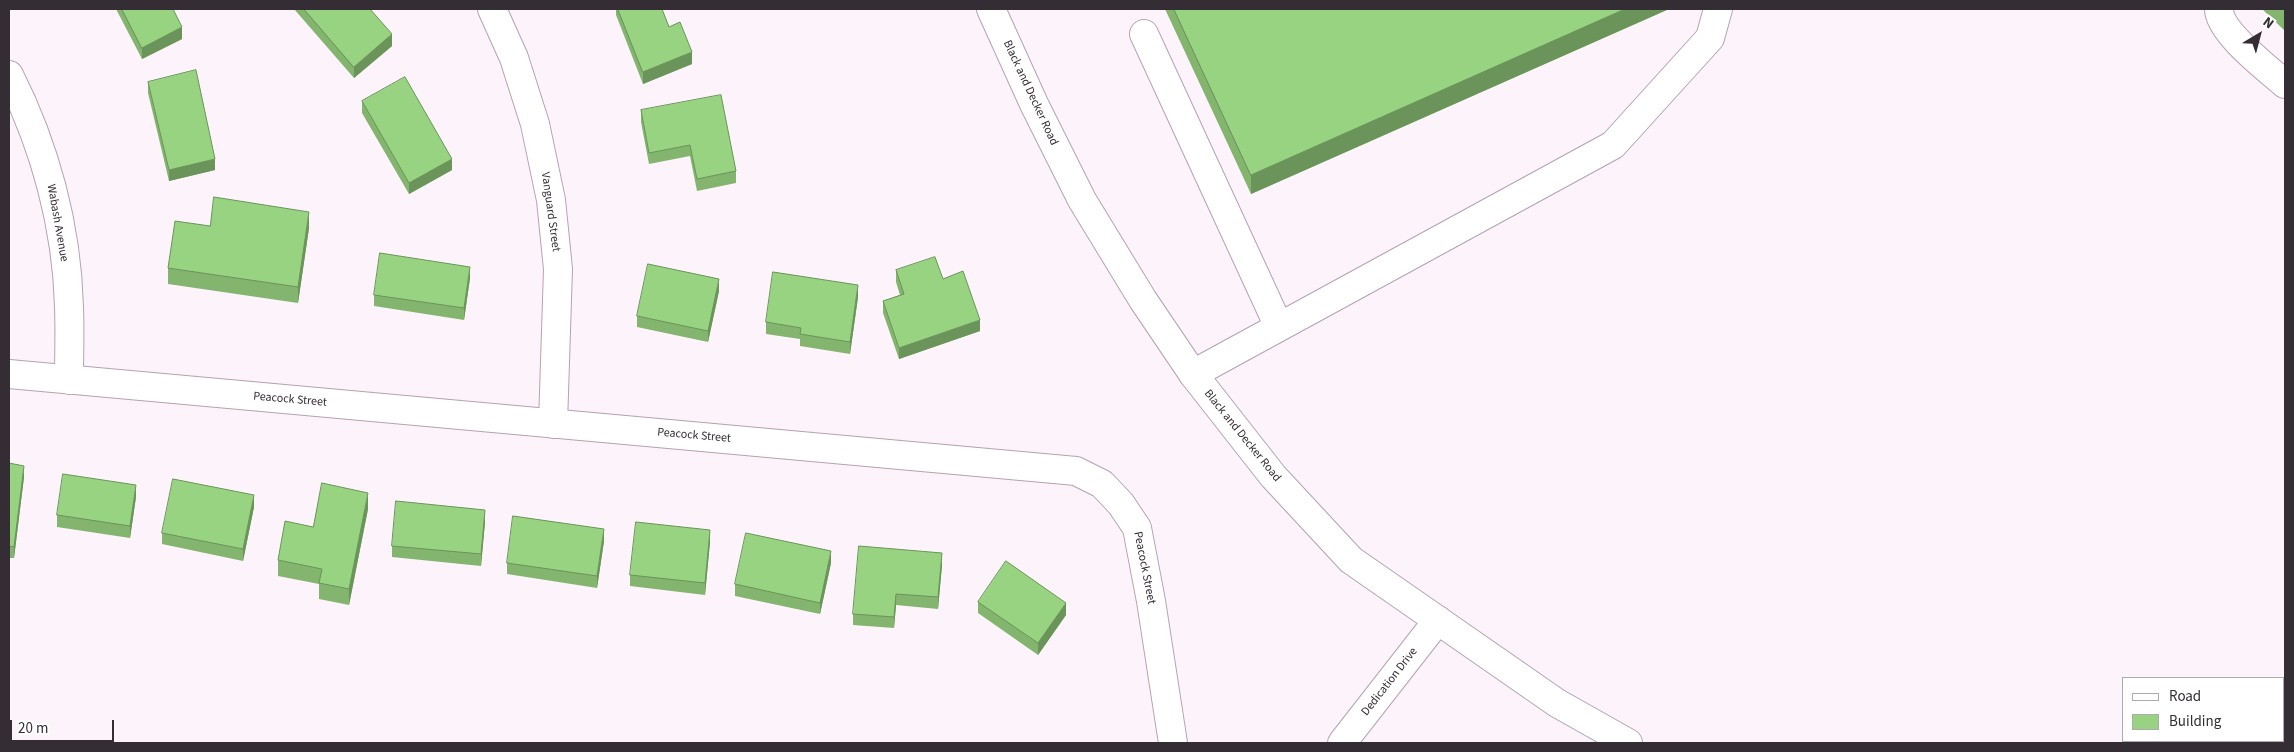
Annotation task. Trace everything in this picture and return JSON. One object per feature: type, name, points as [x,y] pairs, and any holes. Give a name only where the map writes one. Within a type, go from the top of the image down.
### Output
[{"type":"street","name":"Vanguard Street","points":[[492,9],[514,58],[535,124],[551,200],[558,269],[553,424]]},
{"type":"street","name":"Black and Decker Road","points":[[991,9],[1034,104],[1082,200],[1143,300],[1193,374],[1273,476],[1352,560],[1557,703],[1628,743]]},
{"type":"street","points":[[1193,374],[1613,145],[1710,38],[1718,9]]},
{"type":"street","points":[[2219,9],[2219,15],[2235,38],[2285,84]]},
{"type":"street","points":[[1144,34],[1279,327]]},
{"type":"street","name":"Wabash Avenue","points":[[9,75],[24,104],[47,167],[62,231],[69,305],[69,380]]},
{"type":"street","name":"Peacock Street","points":[[9,374],[1076,471],[1102,484],[1121,504],[1137,528],[1151,601],[1173,743]]},
{"type":"street","name":"Dedication Drive","points":[[1342,743],[1438,620]]},
{"type":"building","points":[[122,9],[173,9],[182,27],[142,48]]},
{"type":"building","points":[[304,9],[370,9],[392,34],[354,67]]},
{"type":"building","points":[[618,9],[662,9],[669,27],[680,22],[692,52],[643,72]]},
{"type":"building","points":[[1174,9],[1625,9],[1251,175]]},
{"type":"building","points":[[196,70],[215,159],[169,170],[148,82]]},
{"type":"building","points":[[405,77],[452,159],[409,183],[362,101]]},
{"type":"building","points":[[721,95],[736,171],[697,179],[690,145],[649,153],[641,110]]},
{"type":"building","points":[[214,197],[309,212],[298,287],[168,268],[175,221],[210,226]]},
{"type":"building","points":[[380,253],[470,267],[464,308],[374,295]]},
{"type":"building","points":[[935,257],[943,279],[963,271],[980,320],[899,348],[883,301],[904,294],[896,270]]},
{"type":"building","points":[[648,264],[719,279],[708,331],[637,316]]},
{"type":"building","points":[[773,272],[858,285],[850,342],[800,334],[801,328],[766,322]]},
{"type":"building","points":[[9,463],[24,466],[14,547],[9,546]]},
{"type":"building","points":[[63,474],[136,485],[130,526],[57,515]]},
{"type":"building","points":[[173,479],[254,495],[243,549],[162,533]]},
{"type":"building","points":[[322,483],[368,493],[349,589],[319,583],[322,569],[278,560],[285,521],[313,527]]},
{"type":"building","points":[[396,501],[485,510],[481,554],[392,546]]},
{"type":"building","points":[[513,516],[604,529],[597,576],[507,563]]},
{"type":"building","points":[[636,522],[710,530],[705,583],[630,575]]},
{"type":"building","points":[[746,533],[831,551],[820,603],[735,584]]},
{"type":"building","points":[[859,546],[942,553],[938,597],[896,594],[894,617],[853,614]]},
{"type":"building","points":[[1006,561],[1066,603],[1038,643],[978,602]]}]
